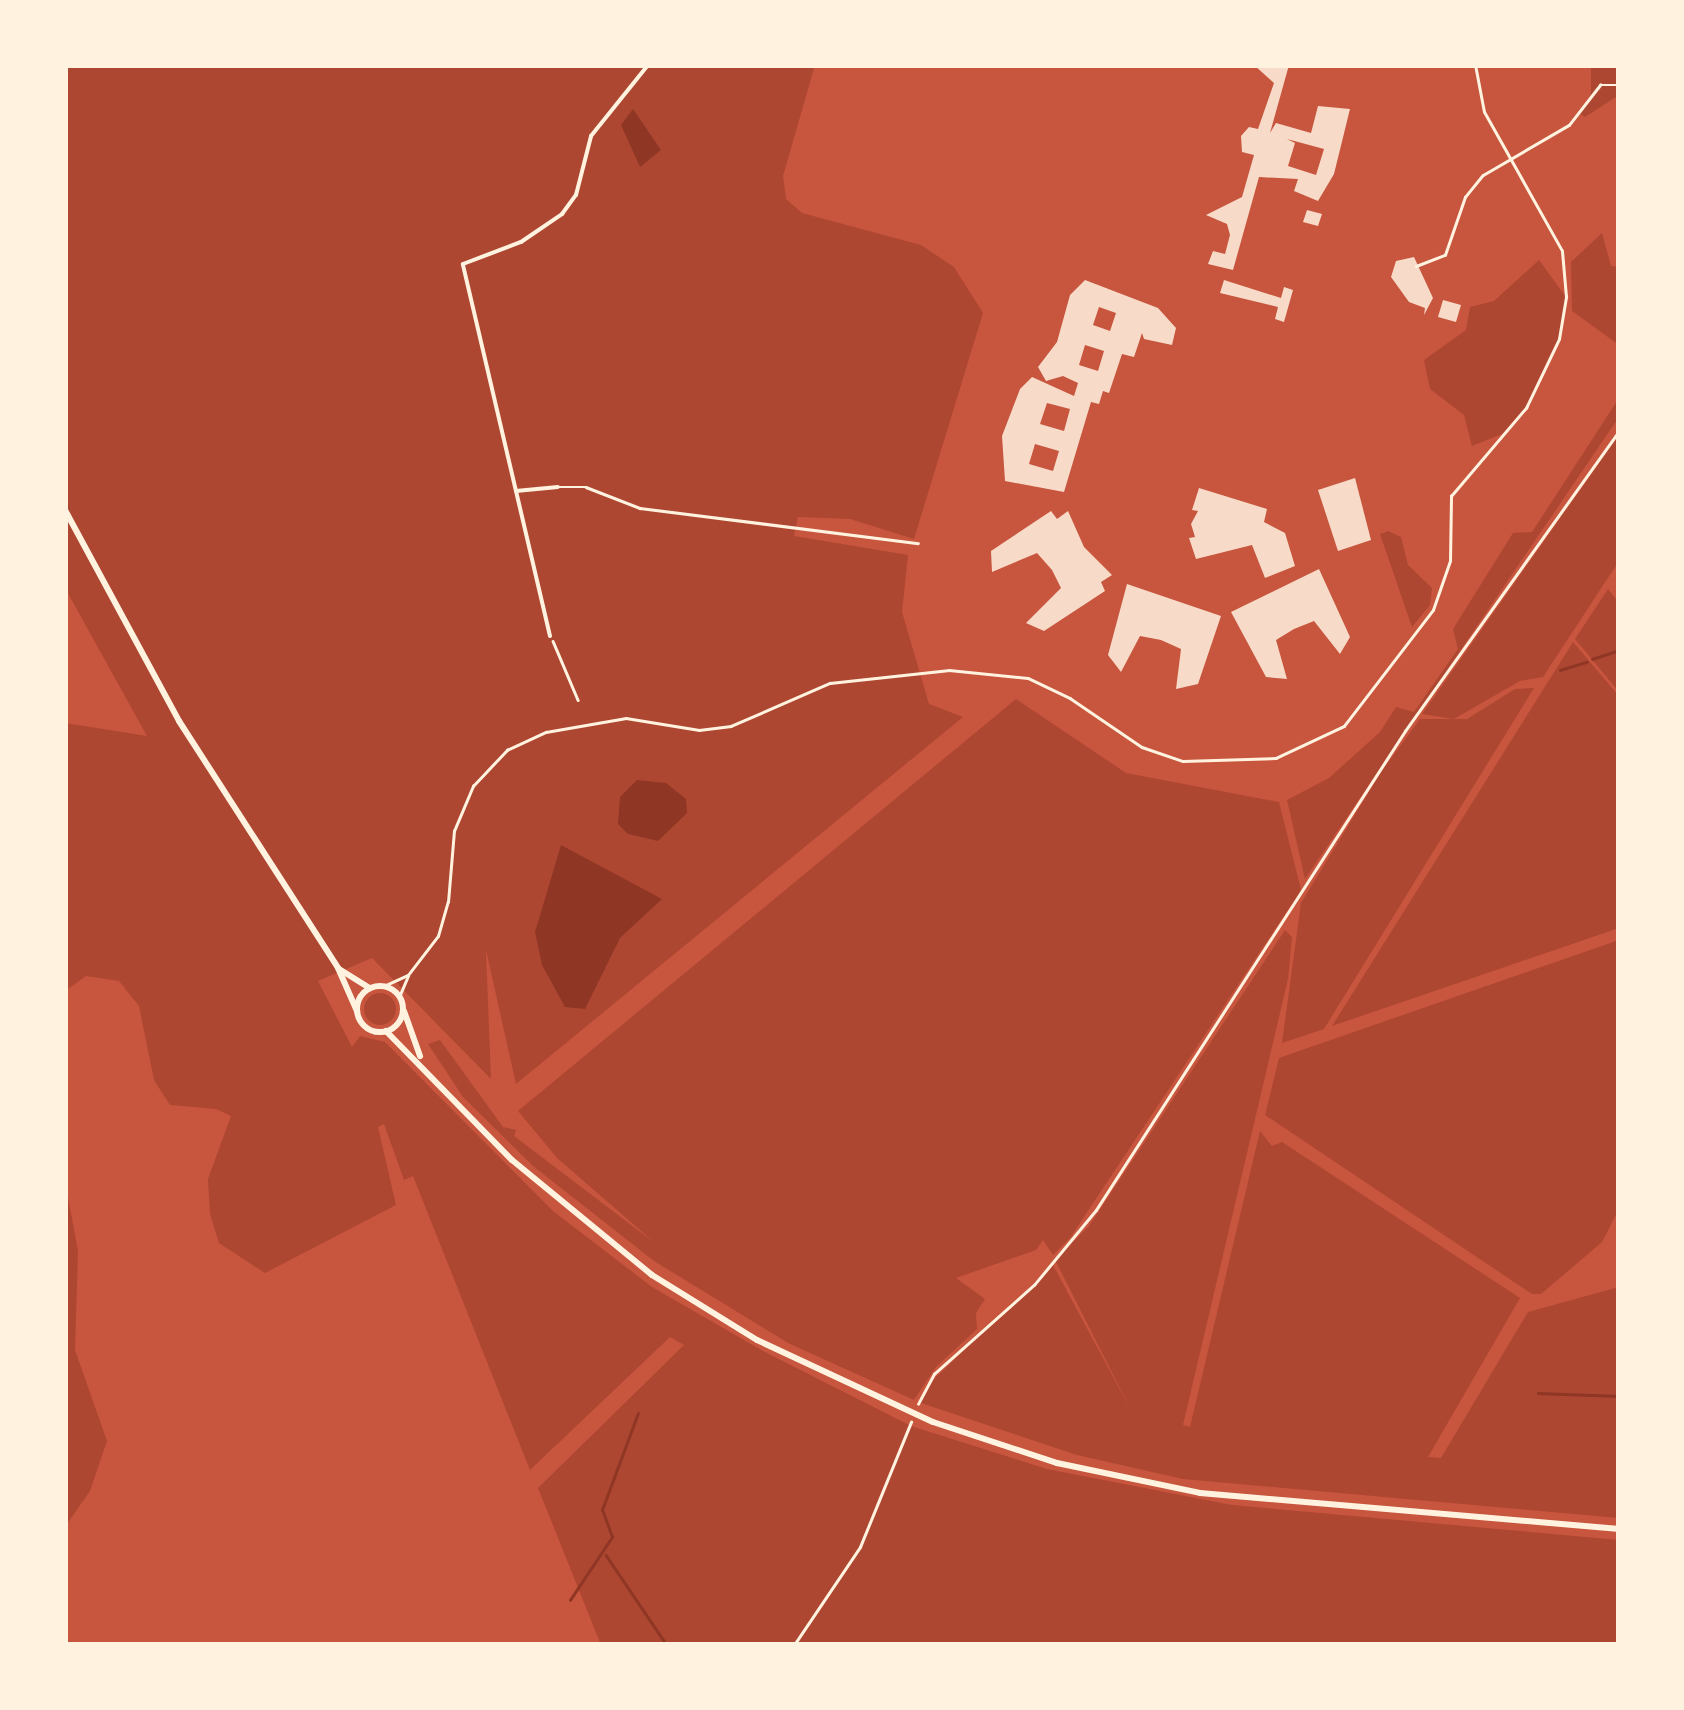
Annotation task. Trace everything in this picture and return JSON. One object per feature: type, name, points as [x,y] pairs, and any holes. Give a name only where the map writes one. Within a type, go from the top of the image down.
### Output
[{"type":"main road","points":[[65,510],[179,721],[338,968],[367,1028],[386,1031],[422,1062],[512,1160],[652,1275],[757,1340],[904,1410],[1057,1463],[1200,1494],[1619,1529]]},
{"type":"main road","points":[[338,968],[370,988],[384,986],[400,997],[422,1062]]},
{"type":"main road","points":[[357,1012],[370,988]]},
{"type":"main road","points":[[386,1031],[398,1022],[403,1007]]},
{"type":"street","points":[[550,636],[464,260],[521,242],[562,214],[576,195],[591,136],[648,65]]},
{"type":"street","points":[[516,491],[558,487]]},
{"type":"lane","points":[[384,986],[408,975],[426,957],[438,936],[464,802],[494,761],[535,735],[608,718],[699,730],[731,726],[844,680],[967,671],[1028,678],[1070,698],[1142,747],[1183,761],[1276,758],[1332,736],[1356,714],[1442,590],[1450,561],[1450,496],[1526,408],[1559,339],[1566,297],[1562,251],[1484,112],[1475,65]]},
{"type":"lane","points":[[1416,266],[1445,255],[1465,197],[1510,158],[1569,125],[1600,85],[1619,85]]},
{"type":"lane","points":[[558,487],[586,486],[654,510],[918,543]]},
{"type":"lane","points":[[400,997],[408,975]]},
{"type":"path","points":[[918,1406],[934,1374],[1034,1285],[1096,1210],[1396,745],[1619,431]]},
{"type":"path","points":[[556,648],[578,700]]},
{"type":"path","points":[[794,1645],[852,1562],[911,1422]]},
{"type":"shaded area","points":[[65,65],[815,65],[783,176],[786,199],[802,213],[921,245],[954,267],[983,313],[914,539],[850,519],[798,517],[794,536],[908,555],[902,612],[929,704],[963,717],[516,1084],[486,950],[491,1079],[372,958],[318,981],[352,1047],[360,1036],[385,1042],[553,1211],[652,1287],[765,1352],[911,1426],[1047,1469],[1232,1505],[1619,1540],[1619,1645],[601,1645],[538,1488],[684,1345],[670,1337],[530,1470],[413,1176],[404,1180],[384,1124],[378,1127],[396,1205],[265,1273],[219,1243],[210,1214],[208,1179],[231,1116],[216,1109],[170,1105],[154,1080],[139,1006],[119,981],[86,976],[65,991],[65,723],[147,736],[65,588]]},
{"type":"shaded area","points":[[1591,65],[1619,65],[1619,95],[1585,117],[1579,113],[1591,95]]},
{"type":"shaded area","points":[[633,109],[661,150],[640,167],[621,125]]},
{"type":"shaded area","points":[[1602,233],[1611,266],[1619,267],[1619,345],[1572,311],[1571,262]]},
{"type":"shaded area","points":[[1539,260],[1566,297],[1559,339],[1526,408],[1502,434],[1472,446],[1464,415],[1430,389],[1424,360],[1466,330],[1470,307],[1494,301]]},
{"type":"shaded area","points":[[1619,398],[1619,417],[1305,879],[1287,800],[1329,778],[1380,732],[1396,707],[1414,712],[1458,649],[1453,629],[1513,533],[1532,532]]},
{"type":"shaded area","points":[[1619,435],[1619,561],[1543,677],[1520,681],[1454,719],[1422,714]]},
{"type":"shaded area","points":[[1388,531],[1401,537],[1408,565],[1432,588],[1430,605],[1412,627],[1380,534]]},
{"type":"shaded area","points":[[1608,589],[1619,603],[1619,692],[1575,639]]},
{"type":"shaded area","points":[[1573,642],[1619,696],[1619,928],[1332,1026]]},
{"type":"shaded area","points":[[1534,688],[1324,1029],[1282,1043],[1301,903],[1381,772],[1420,719],[1467,719],[1515,689]]},
{"type":"shaded area","points":[[1016,699],[1126,773],[1279,802],[1301,890],[1070,1238],[1053,1255],[1043,1240],[1036,1250],[956,1278],[985,1299],[976,1313],[977,1329],[936,1367],[914,1400],[788,1343],[654,1261],[533,1166],[463,1097],[428,1044],[440,1040],[503,1127],[516,1130],[514,1136],[655,1243],[557,1158],[518,1111]]},
{"type":"shaded area","points":[[637,780],[666,783],[686,799],[687,813],[658,841],[628,834],[618,824],[620,797]]},
{"type":"shaded area","points":[[561,845],[662,899],[620,938],[585,1009],[565,1007],[542,965],[535,932]]},
{"type":"shaded area","points":[[1285,930],[1292,937],[1288,979],[1183,1425],[1190,1427],[1260,1131],[1272,1146],[1282,1142],[1520,1298],[1428,1457],[1441,1458],[1528,1312],[1619,1287],[1619,1518],[1183,1479],[1077,1455],[921,1403],[933,1380],[1053,1265],[1132,1412],[1055,1260],[1089,1226]]},
{"type":"shaded area","points":[[1619,940],[1619,1209],[1602,1242],[1541,1294],[1532,1294],[1265,1115],[1279,1058]]},
{"type":"shaded area","points":[[380,993],[392,997],[396,1009],[392,1021],[380,1025],[368,1021],[364,1009],[368,997]]},
{"type":"shaded area","points":[[65,1181],[78,1251],[75,1350],[107,1441],[90,1491],[65,1527]]},
{"type":"building","points":[[1254,65],[1289,65],[1270,133],[1276,123],[1311,133],[1318,106],[1350,109],[1334,174],[1318,201],[1294,191],[1298,179],[1259,177],[1233,270],[1208,264],[1213,251],[1225,254],[1230,235],[1227,224],[1206,215],[1242,197],[1254,155],[1242,152],[1241,136],[1249,127],[1258,129],[1274,83]],"holes":[[[1287,139],[1324,149],[1316,175],[1288,166],[1295,143]]]},
{"type":"building","points":[[1307,210],[1322,214],[1318,226],[1303,222]]},
{"type":"building","points":[[1414,257],[1433,298],[1424,315],[1425,308],[1409,302],[1391,277],[1396,261]]},
{"type":"building","points":[[1085,280],[1158,308],[1176,328],[1172,345],[1144,339],[1142,333],[1134,357],[1122,354],[1109,393],[1103,391],[1099,404],[1091,402],[1064,492],[1005,481],[1002,436],[1020,389],[1032,377],[1074,396],[1078,383],[1063,376],[1046,381],[1038,367],[1057,342],[1070,295]],"holes":[[[1099,307],[1116,313],[1110,331],[1093,325]],[[1085,345],[1104,351],[1098,371],[1079,365]],[[1047,403],[1070,409],[1064,431],[1040,424]],[[1035,444],[1059,451],[1053,471],[1029,464]]]},
{"type":"building","points":[[1224,280],[1281,298],[1284,287],[1293,290],[1284,322],[1275,319],[1278,307],[1220,293]]},
{"type":"building","points":[[1443,300],[1461,305],[1456,322],[1438,317]]},
{"type":"building","points":[[1355,478],[1371,540],[1338,551],[1318,490]]},
{"type":"building","points":[[1199,488],[1267,509],[1264,522],[1285,533],[1295,566],[1265,578],[1252,545],[1196,559],[1189,538],[1195,537],[1191,524],[1198,511],[1192,510]]},
{"type":"building","points":[[1051,511],[1057,519],[1068,511],[1084,547],[1112,575],[1101,582],[1105,591],[1044,631],[1026,623],[1061,588],[1052,570],[1037,553],[992,572],[991,551]]},
{"type":"building","points":[[1319,569],[1350,637],[1340,654],[1314,621],[1294,629],[1276,640],[1287,679],[1266,677],[1231,612]]},
{"type":"building","points":[[1127,584],[1221,616],[1198,684],[1176,689],[1181,649],[1161,640],[1140,636],[1121,672],[1108,655]]},
{"type":"waterway","points":[[1592,659],[1619,650]]},
{"type":"waterway","points":[[1560,670],[1587,662]]},
{"type":"waterway","points":[[1538,1393],[1619,1396]]},
{"type":"waterway","points":[[570,1600],[612,1537],[602,1510],[638,1413]]},
{"type":"waterway","points":[[606,1555],[667,1645]]}]
